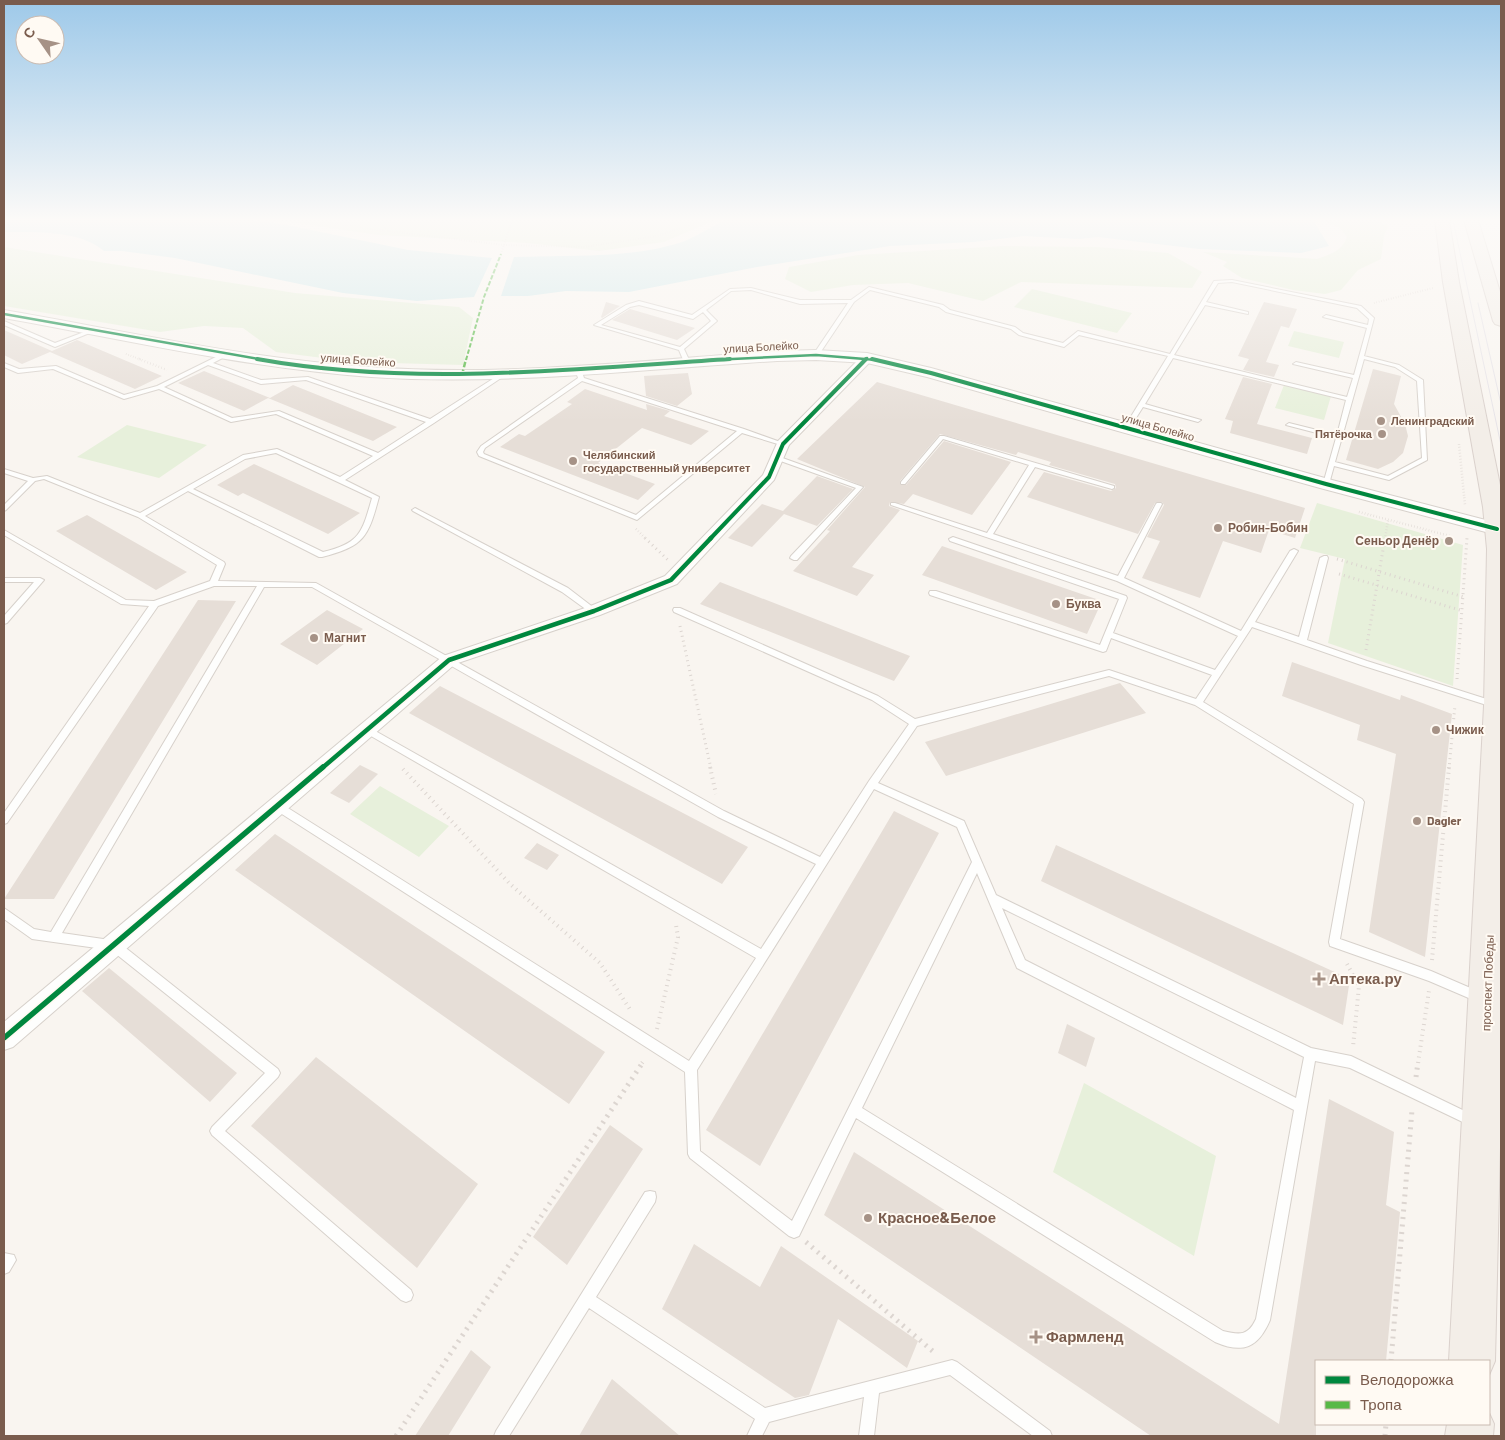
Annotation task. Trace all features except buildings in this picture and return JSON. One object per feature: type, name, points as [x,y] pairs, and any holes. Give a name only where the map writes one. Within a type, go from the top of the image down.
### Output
[{"type":"main road","name":"проспект Победы","points":[[1446,287],[1499,530],[1498,706],[1472,1360]]},
{"type":"main road","points":[[1493,287],[1501,321]]},
{"type":"street","name":"улица Болейко","points":[[7,319],[94,330],[282,363],[372,372],[462,375],[579,374],[684,355],[816,355],[867,358],[931,373],[1326,484],[1499,530]]},
{"type":"street","points":[[4,1038],[448,660],[594,611],[671,580],[769,477],[780,451],[867,358]]},
{"type":"lane","points":[[1127,428],[1213,287]]},
{"type":"lane","points":[[1266,287],[1359,307],[1372,320],[1326,484]]},
{"type":"lane","points":[[816,355],[852,301],[869,288],[941,306],[948,311],[1013,328],[1021,334],[1064,344],[1078,334],[1350,399]]},
{"type":"lane","points":[[703,310],[714,321],[684,355],[597,325],[628,306],[639,303],[692,317],[730,290],[751,290],[800,302],[852,301]]},
{"type":"lane","points":[[1203,303],[1246,313]]},
{"type":"lane","points":[[1326,317],[1370,327]]},
{"type":"lane","points":[[7,319],[55,345],[94,330]]},
{"type":"lane","points":[[4,365],[18,371],[54,367],[124,397],[159,387],[226,354]]},
{"type":"lane","points":[[1332,463],[1389,478],[1425,459],[1420,380],[1397,366],[1362,357]]},
{"type":"lane","points":[[208,363],[261,382],[306,378],[432,422]]},
{"type":"lane","points":[[1296,364],[1356,377]]},
{"type":"lane","points":[[340,480],[504,374]]},
{"type":"lane","points":[[742,430],[637,518],[486,458],[480,452],[579,374],[742,430],[780,451],[860,486],[794,558]]},
{"type":"lane","points":[[159,387],[231,420],[277,412],[378,456]]},
{"type":"lane","points":[[1141,405],[1198,420]]},
{"type":"lane","points":[[1289,425],[1339,437]]},
{"type":"lane","points":[[903,483],[942,437],[1112,487]]},
{"type":"lane","points":[[140,516],[188,488],[243,457],[278,451],[376,497],[366,534],[346,550],[322,555],[188,488]]},
{"type":"lane","points":[[988,536],[1033,464]]},
{"type":"lane","points":[[4,471],[33,480]]},
{"type":"lane","points":[[4,509],[33,480],[45,477],[140,516],[221,564],[212,582]]},
{"type":"lane","points":[[894,504],[1120,579],[1243,635]]},
{"type":"lane","points":[[1120,579],[1160,504]]},
{"type":"lane","points":[[415,510],[565,590],[594,611]]},
{"type":"lane","points":[[4,532],[124,602],[155,604],[212,582],[314,585],[720,814],[822,862]]},
{"type":"lane","points":[[933,593],[1103,648],[1124,598],[953,539]]},
{"type":"lane","points":[[1198,703],[1243,635],[1294,551]]},
{"type":"lane","points":[[1302,642],[1324,558]]},
{"type":"lane","points":[[4,580],[40,580],[4,621]]},
{"type":"lane","points":[[54,937],[262,584]]},
{"type":"lane","points":[[4,820],[155,604]]},
{"type":"lane","points":[[677,610],[875,698],[914,723]]},
{"type":"lane","points":[[1250,623],[1364,663],[1498,706]]},
{"type":"lane","points":[[1109,634],[1218,674]]},
{"type":"lane","points":[[977,862],[794,1231],[694,1154],[691,1069],[872,784],[914,723],[1109,673],[1198,703],[1359,802],[1334,942],[1431,976],[1487,1001]]},
{"type":"lane","points":[[367,730],[763,956]]},
{"type":"lane","points":[[872,784],[961,824],[1021,964],[1301,1107]]},
{"type":"lane","points":[[277,806],[691,1069]]},
{"type":"lane","points":[[993,898],[1310,1054],[1351,1062],[1481,1125]]},
{"type":"lane","points":[[4,914],[32,934],[113,945],[274,1073],[216,1131],[406,1296]]},
{"type":"lane","points":[[854,1110],[1220,1337],[1238,1342],[1248,1340],[1258,1333],[1263,1320],[1310,1054]]},
{"type":"lane","points":[[500,1436],[650,1197]]},
{"type":"lane","points":[[4,1260],[9,1260],[4,1267]]},
{"type":"lane","points":[[587,1298],[764,1416],[952,1367],[1044,1436]]},
{"type":"lane","points":[[867,1436],[872,1388]]},
{"type":"lane","points":[[754,1436],[764,1416]]},
{"type":"path","points":[[1359,307],[1433,287]]},
{"type":"path","points":[[126,354],[181,376]]},
{"type":"path","points":[[1391,1360],[1414,1092],[1431,976],[1463,611],[1468,540],[1463,521],[1466,501]]},
{"type":"path","points":[[614,508],[670,562],[671,580]]},
{"type":"path","points":[[1364,663],[1388,520]]},
{"type":"path","points":[[1335,558],[1464,597]]},
{"type":"path","points":[[1339,574],[1463,611]]},
{"type":"path","points":[[677,610],[720,814]]},
{"type":"path","points":[[401,766],[510,884],[600,963],[654,1046]]},
{"type":"path","points":[[396,1436],[654,1046],[678,937],[672,904]]},
{"type":"path","points":[[1334,942],[1359,986],[1351,1062]]},
{"type":"path","points":[[794,1231],[952,1367]]},
{"type":"green space","points":[[4,287],[258,287],[295,293],[459,307],[473,318],[463,365],[354,362],[276,352],[243,328],[204,326],[160,332],[4,306]]},
{"type":"green space","points":[[801,287],[840,287],[811,292]]},
{"type":"green space","points":[[926,287],[1011,287],[983,301]]},
{"type":"green space","points":[[1281,287],[1343,287],[1341,290],[1325,294]]},
{"type":"green space","points":[[1032,289],[1132,313],[1117,333],[1014,307]]},
{"type":"green space","points":[[1294,331],[1344,342],[1339,358],[1288,346]]},
{"type":"green space","points":[[1284,385],[1331,396],[1324,420],[1275,408]]},
{"type":"green space","points":[[127,425],[207,445],[159,478],[77,457]]},
{"type":"green space","points":[[1317,503],[1463,545],[1453,686],[1328,643],[1345,559],[1300,548]]},
{"type":"green space","points":[[380,786],[449,826],[419,857],[350,814]]},
{"type":"green space","points":[[1084,1083],[1216,1156],[1194,1256],[1053,1172]]},
{"type":"water","points":[[315,287],[479,287],[474,297],[417,301],[343,293]]},
{"type":"water","points":[[504,287],[654,287],[629,292],[566,291],[528,296],[501,296]]},
{"type":"tram line","points":[[1467,287],[1501,445]]},
{"type":"tram line","points":[[1478,303],[1501,404]]},
{"type":"marked path","points":[[462,375],[488,287]]},
{"type":"cycle path","points":[[4,314],[273,362],[372,372],[504,374],[777,356],[816,355],[867,358],[931,373],[1326,484],[1497,529]]},
{"type":"cycle path","points":[[4,1038],[449,660],[594,611],[671,580],[769,477],[783,444],[867,358]]},
{"type":"place","name":"Ленинградский","points":[[1381,421]]},
{"type":"place","name":"Пятёрочка","points":[[1382,434]]},
{"type":"place","name":"Челябинский государственный университет","points":[[573,461]]},
{"type":"place","name":"Робин-Бобин","points":[[1218,528]]},
{"type":"place","name":"Сеньор Денёр","points":[[1449,541]]},
{"type":"place","name":"Буква","points":[[1056,604]]},
{"type":"place","name":"Магнит","points":[[314,638]]},
{"type":"place","name":"Чижик","points":[[1436,730]]},
{"type":"place","name":"Dagler","points":[[1417,821]]},
{"type":"place","name":"Аптека.ру","points":[[1319,979]]},
{"type":"place","name":"Красное&Белое","points":[[868,1218]]},
{"type":"place","name":"Фармленд","points":[[1036,1337]]}]
